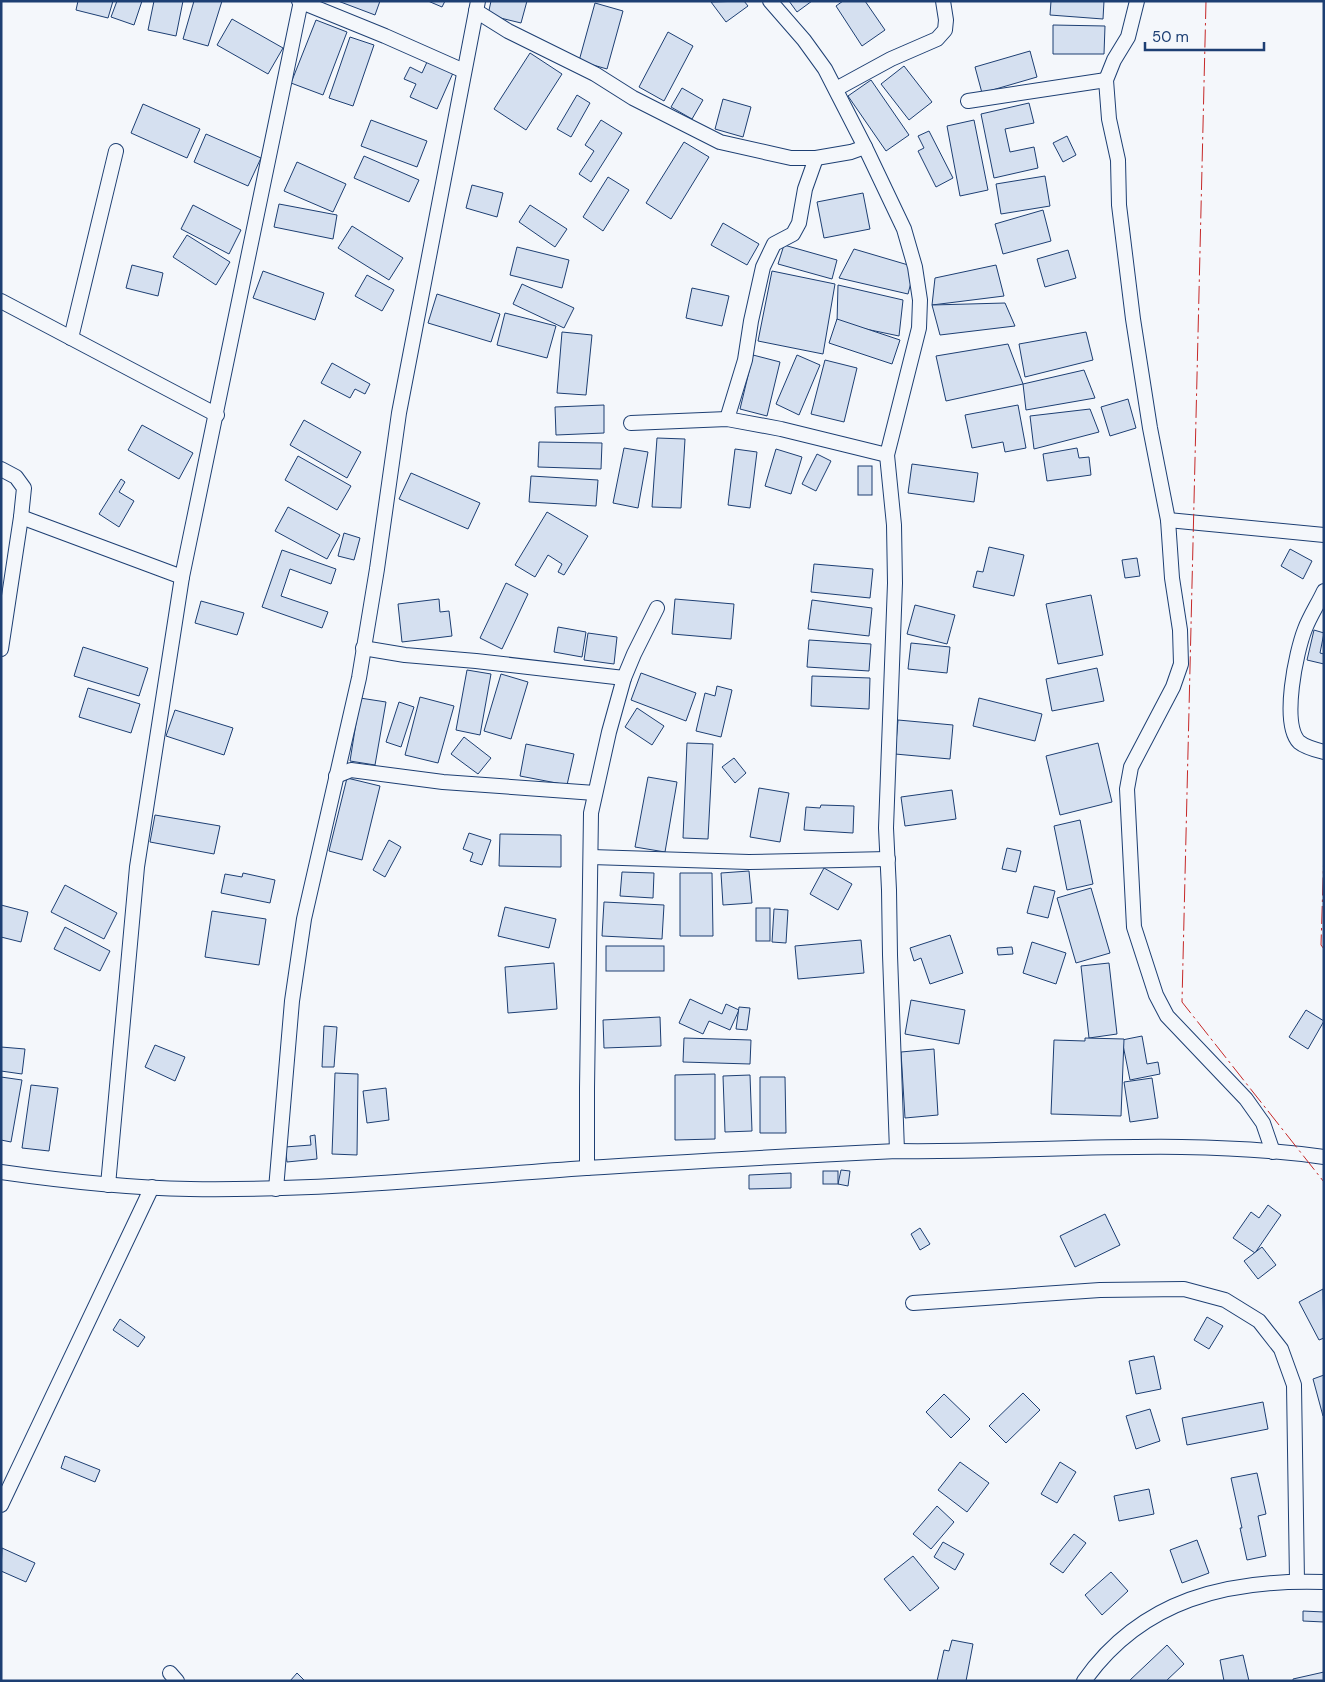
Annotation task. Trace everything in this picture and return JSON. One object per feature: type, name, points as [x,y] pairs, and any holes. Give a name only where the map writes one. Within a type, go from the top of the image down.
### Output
[{"type":"street","points":[[108,1185],[137,866],[182,577],[217,415],[300,1],[464,71]]},
{"type":"street","points":[[770,1],[804,40],[825,69],[836,89],[904,229],[915,267],[920,300],[919,328],[887,455],[894,525],[896,583],[887,758],[886,828],[897,1151]]},
{"type":"street","points":[[836,89],[891,59],[937,39],[945,30],[946,20],[943,1]]},
{"type":"street","points":[[1137,1],[1128,37],[1114,60],[1106,80],[1110,119],[1118,160],[1119,205],[1133,319],[1150,428],[1168,520],[1172,578],[1180,630],[1181,664],[1173,687],[1131,767],[1127,789],[1134,928],[1156,995],[1167,1016],[1246,1099],[1263,1123],[1272,1152]]},
{"type":"street","points":[[276,1189],[292,1001],[304,919],[359,678],[377,569],[399,413],[477,6],[508,31],[595,74],[633,98],[720,142],[791,158],[816,158],[851,152],[865,147]]},
{"type":"street","points":[[968,101],[1106,80]]},
{"type":"street","points":[[71,338],[116,151]]},
{"type":"street","points":[[727,418],[745,360],[751,321],[763,267],[774,244],[793,234],[798,224],[805,189],[816,158]]},
{"type":"street","points":[[1,301],[217,415]]},
{"type":"street","points":[[631,423],[727,418],[887,455]]},
{"type":"street","points":[[1,469],[16,477],[24,488],[1,649]]},
{"type":"street","points":[[21,517],[182,577]]},
{"type":"street","points":[[1168,520],[1324,535]]},
{"type":"street","points":[[1324,591],[1305,630],[1292,678],[1291,720],[1294,735],[1300,743],[1324,752]]},
{"type":"street","points":[[587,1168],[586,1088],[591,813],[624,678],[657,608]]},
{"type":"street","points":[[363,648],[405,655],[624,678]]},
{"type":"street","points":[[336,776],[351,770],[442,782],[595,793]]},
{"type":"street","points":[[591,857],[749,862],[888,859]]},
{"type":"street","points":[[1,1172],[86,1184],[188,1189],[276,1189],[587,1168],[897,1151],[944,1152],[1193,1146],[1324,1157]]},
{"type":"street","points":[[1,1505],[152,1187]]},
{"type":"street","points":[[913,1303],[1100,1290],[1184,1290],[1225,1300],[1259,1321],[1282,1349],[1294,1385],[1297,1581]]},
{"type":"street","points":[[1084,1681],[1097,1663],[1116,1643],[1139,1625],[1178,1603],[1205,1594],[1248,1585],[1297,1581],[1324,1582]]},
{"type":"building","points":[[78,1],[113,1],[108,18],[76,10]]},
{"type":"building","points":[[117,1],[142,1],[134,25],[111,17]]},
{"type":"building","points":[[154,1],[183,1],[176,36],[148,30]]},
{"type":"building","points":[[194,1],[222,1],[208,46],[183,39]]},
{"type":"building","points":[[338,1],[380,1],[375,15]]},
{"type":"building","points":[[428,1],[445,1],[442,7]]},
{"type":"building","points":[[491,1],[527,1],[521,23],[488,15]]},
{"type":"building","points":[[744,1],[748,6],[726,22],[711,2]]},
{"type":"building","points":[[789,1],[812,1],[797,12]]},
{"type":"building","points":[[843,1],[865,1],[885,30],[862,46],[836,6]]},
{"type":"building","points":[[1051,1],[1104,1],[1103,19],[1050,15]]},
{"type":"building","points":[[595,3],[623,11],[607,69],[579,61]]},
{"type":"building","points":[[232,19],[283,48],[268,74],[217,45]]},
{"type":"building","points":[[316,20],[347,32],[323,95],[291,83]]},
{"type":"building","points":[[1053,25],[1105,26],[1104,54],[1053,54]]},
{"type":"building","points":[[668,32],[693,46],[664,101],[639,87]]},
{"type":"building","points":[[350,37],[374,45],[353,106],[329,98]]},
{"type":"building","points":[[1030,51],[1037,77],[982,93],[975,67]]},
{"type":"building","points":[[530,53],[562,74],[526,130],[494,109]]},
{"type":"building","points":[[427,62],[453,73],[437,109],[410,97],[416,84],[404,79],[410,67],[422,73]]},
{"type":"building","points":[[904,66],[932,102],[909,120],[881,84]]},
{"type":"building","points":[[871,80],[909,135],[886,151],[848,96]]},
{"type":"building","points":[[682,88],[703,100],[692,119],[671,107]]},
{"type":"building","points":[[577,95],[590,103],[571,137],[557,129]]},
{"type":"building","points":[[723,99],[751,107],[743,137],[715,129]]},
{"type":"building","points":[[1029,103],[1034,123],[1005,129],[1010,152],[1034,147],[1038,168],[994,178],[981,114]]},
{"type":"building","points":[[143,104],[200,129],[187,158],[131,133]]},
{"type":"building","points":[[371,120],[427,141],[417,167],[361,146]]},
{"type":"building","points":[[601,120],[622,133],[591,182],[579,174],[594,151],[585,145]]},
{"type":"building","points":[[974,120],[988,190],[960,196],[947,126]]},
{"type":"building","points":[[929,131],[953,178],[936,187],[918,151],[924,148],[918,136]]},
{"type":"building","points":[[206,134],[261,158],[248,186],[194,162]]},
{"type":"building","points":[[1067,136],[1076,155],[1063,162],[1053,143]]},
{"type":"building","points":[[684,142],[709,157],[671,219],[646,203]]},
{"type":"building","points":[[364,156],[419,180],[409,202],[354,178]]},
{"type":"building","points":[[297,162],[346,184],[333,212],[284,191]]},
{"type":"building","points":[[1045,176],[1050,206],[1001,214],[996,184]]},
{"type":"building","points":[[608,177],[629,190],[603,231],[583,217]]},
{"type":"building","points":[[472,185],[503,193],[497,217],[466,208]]},
{"type":"building","points":[[863,193],[870,229],[824,238],[817,202]]},
{"type":"building","points":[[279,204],[337,215],[333,239],[274,227]]},
{"type":"building","points":[[193,205],[241,230],[229,254],[181,229]]},
{"type":"building","points":[[530,205],[567,229],[555,247],[519,222]]},
{"type":"building","points":[[1043,210],[1051,241],[1003,254],[995,224]]},
{"type":"building","points":[[723,223],[759,244],[747,265],[711,245]]},
{"type":"building","points":[[352,226],[403,258],[389,280],[338,248]]},
{"type":"building","points":[[187,235],[230,262],[216,285],[173,257]]},
{"type":"building","points":[[784,245],[837,260],[832,279],[778,264]]},
{"type":"building","points":[[517,247],[569,260],[562,288],[510,275]]},
{"type":"building","points":[[854,249],[915,267],[908,294],[839,278]]},
{"type":"building","points":[[1068,250],[1076,278],[1045,287],[1037,259]]},
{"type":"building","points":[[132,265],[163,273],[158,296],[126,288]]},
{"type":"building","points":[[996,265],[1004,296],[932,305],[935,278]]},
{"type":"building","points":[[263,271],[324,293],[315,320],[253,298]]},
{"type":"building","points":[[772,271],[835,284],[823,354],[758,341]]},
{"type":"building","points":[[367,275],[394,290],[382,311],[355,296]]},
{"type":"building","points":[[522,284],[574,308],[564,328],[513,304]]},
{"type":"building","points":[[838,285],[903,300],[899,336],[837,323]]},
{"type":"building","points":[[692,288],[729,296],[722,326],[686,318]]},
{"type":"building","points":[[437,294],[500,314],[491,342],[428,323]]},
{"type":"building","points":[[1005,303],[1015,326],[940,335],[932,305]]},
{"type":"building","points":[[505,313],[556,326],[547,358],[497,345]]},
{"type":"building","points":[[837,319],[900,340],[892,364],[829,343]]},
{"type":"building","points":[[562,332],[592,335],[586,395],[557,393]]},
{"type":"building","points":[[1086,332],[1093,360],[1025,377],[1019,344]]},
{"type":"building","points":[[1008,344],[1023,384],[946,401],[936,356]]},
{"type":"building","points":[[753,355],[780,362],[767,416],[740,409]]},
{"type":"building","points":[[797,355],[820,365],[799,415],[776,404]]},
{"type":"building","points":[[825,360],[857,368],[844,422],[811,414]]},
{"type":"building","points":[[332,363],[370,384],[365,394],[355,389],[350,398],[321,383]]},
{"type":"building","points":[[1084,370],[1095,398],[1026,410],[1023,384]]},
{"type":"building","points":[[1128,399],[1136,428],[1110,436],[1101,407]]},
{"type":"building","points":[[604,405],[604,433],[556,435],[555,407]]},
{"type":"building","points":[[1018,405],[1026,448],[1005,452],[1003,442],[972,448],[965,415]]},
{"type":"building","points":[[1090,409],[1099,432],[1034,449],[1030,416]]},
{"type":"building","points":[[304,420],[361,452],[347,478],[290,445]]},
{"type":"building","points":[[142,425],[193,453],[179,479],[128,450]]},
{"type":"building","points":[[657,438],[685,439],[681,508],[652,507]]},
{"type":"building","points":[[539,442],[602,443],[601,469],[538,467]]},
{"type":"building","points":[[624,448],[648,452],[638,508],[613,503]]},
{"type":"building","points":[[1077,448],[1079,458],[1089,457],[1091,475],[1047,481],[1043,454]]},
{"type":"building","points":[[735,449],[757,452],[750,508],[728,505]]},
{"type":"building","points":[[776,449],[802,457],[791,494],[765,486]]},
{"type":"building","points":[[817,454],[831,461],[816,491],[802,484]]},
{"type":"building","points":[[298,456],[351,486],[337,510],[285,480]]},
{"type":"building","points":[[912,464],[978,473],[974,502],[908,493]]},
{"type":"building","points":[[858,466],[872,466],[872,495],[858,495]]},
{"type":"building","points":[[411,473],[480,503],[468,529],[399,499]]},
{"type":"building","points":[[531,476],[598,480],[596,506],[529,502]]},
{"type":"building","points":[[121,479],[125,482],[119,492],[134,501],[119,527],[99,514]]},
{"type":"building","points":[[288,507],[340,535],[327,559],[275,531]]},
{"type":"building","points":[[547,512],[588,536],[564,575],[558,572],[562,564],[548,555],[535,577],[515,565]]},
{"type":"building","points":[[344,533],[360,538],[354,560],[338,556]]},
{"type":"building","points":[[989,547],[1024,555],[1014,596],[973,587],[977,571],[983,572]]},
{"type":"building","points":[[1290,549],[1312,561],[1303,579],[1281,566]]},
{"type":"building","points":[[282,550],[336,569],[331,584],[290,569],[281,596],[328,612],[322,628],[262,607]]},
{"type":"building","points":[[1137,558],[1140,576],[1125,578],[1122,560]]},
{"type":"building","points":[[814,564],[873,569],[870,598],[811,592]]},
{"type":"building","points":[[506,583],[528,594],[502,649],[480,638]]},
{"type":"building","points":[[1091,595],[1103,655],[1058,664],[1046,604]]},
{"type":"building","points":[[439,599],[440,612],[449,611],[452,636],[402,642],[398,604]]},
{"type":"building","points":[[675,599],[734,604],[731,639],[672,634]]},
{"type":"building","points":[[812,600],[872,608],[869,636],[808,629]]},
{"type":"building","points":[[201,601],[244,613],[237,635],[195,623]]},
{"type":"building","points":[[915,605],[955,615],[947,644],[907,634]]},
{"type":"building","points":[[558,627],[586,632],[582,657],[554,652]]},
{"type":"building","points":[[1314,630],[1324,633],[1320,653],[1324,654],[1324,664],[1307,660]]},
{"type":"building","points":[[588,633],[617,637],[614,664],[584,660]]},
{"type":"building","points":[[809,640],[871,644],[869,671],[807,667]]},
{"type":"building","points":[[911,643],[950,647],[947,673],[908,669]]},
{"type":"building","points":[[83,647],[148,668],[139,696],[74,676]]},
{"type":"building","points":[[1097,668],[1104,701],[1052,711],[1046,679]]},
{"type":"building","points":[[467,670],[491,674],[480,735],[456,730]]},
{"type":"building","points":[[641,673],[696,693],[686,721],[631,700]]},
{"type":"building","points":[[501,674],[528,682],[511,739],[484,731]]},
{"type":"building","points":[[812,676],[870,678],[869,709],[811,706]]},
{"type":"building","points":[[717,686],[732,690],[721,737],[696,731],[705,693],[715,696]]},
{"type":"building","points":[[88,688],[140,704],[131,733],[79,717]]},
{"type":"building","points":[[420,697],[454,706],[438,763],[405,755]]},
{"type":"building","points":[[360,698],[386,702],[375,765],[350,761]]},
{"type":"building","points":[[979,698],[1042,714],[1035,741],[973,726]]},
{"type":"building","points":[[399,702],[414,707],[401,747],[386,742]]},
{"type":"building","points":[[637,708],[664,726],[652,745],[625,727]]},
{"type":"building","points":[[175,710],[233,728],[224,755],[166,736]]},
{"type":"building","points":[[898,720],[953,725],[950,759],[895,754]]},
{"type":"building","points":[[464,737],[491,758],[478,774],[451,754]]},
{"type":"building","points":[[687,743],[713,744],[708,839],[683,838]]},
{"type":"building","points":[[1098,743],[1112,802],[1060,815],[1046,756]]},
{"type":"building","points":[[526,744],[574,754],[567,785],[520,776]]},
{"type":"building","points":[[734,758],[746,773],[735,783],[722,767]]},
{"type":"building","points":[[648,777],[677,782],[665,852],[635,847]]},
{"type":"building","points":[[347,778],[380,786],[362,860],[329,851]]},
{"type":"building","points":[[759,788],[789,793],[780,842],[750,837]]},
{"type":"building","points":[[952,790],[956,819],[905,826],[901,797]]},
{"type":"building","points":[[821,805],[854,806],[853,833],[804,830],[806,807],[820,808]]},
{"type":"building","points":[[155,815],[220,826],[214,854],[150,842]]},
{"type":"building","points":[[1080,820],[1093,884],[1067,890],[1054,826]]},
{"type":"building","points":[[469,833],[491,840],[482,865],[470,861],[473,853],[463,849]]},
{"type":"building","points":[[500,834],[561,835],[561,867],[499,866]]},
{"type":"building","points":[[389,840],[401,847],[385,877],[373,870]]},
{"type":"building","points":[[1007,848],[1021,851],[1016,872],[1002,869]]},
{"type":"building","points":[[824,868],[852,884],[838,910],[810,894]]},
{"type":"building","points":[[749,871],[752,903],[723,905],[721,873]]},
{"type":"building","points":[[622,872],[654,873],[653,898],[620,896]]},
{"type":"building","points":[[243,873],[275,880],[270,903],[221,893],[225,874],[242,877]]},
{"type":"building","points":[[680,873],[712,873],[713,936],[680,936]]},
{"type":"building","points":[[65,885],[117,913],[104,939],[51,912]]},
{"type":"building","points":[[1034,886],[1055,891],[1048,918],[1027,913]]},
{"type":"building","points":[[1091,888],[1110,953],[1076,963],[1057,898]]},
{"type":"building","points":[[604,902],[664,905],[662,939],[602,936]]},
{"type":"building","points":[[1,905],[28,912],[21,942],[1,937]]},
{"type":"building","points":[[505,907],[556,919],[549,948],[498,936]]},
{"type":"building","points":[[756,908],[770,908],[770,941],[756,941]]},
{"type":"building","points":[[774,909],[788,910],[786,943],[772,942]]},
{"type":"building","points":[[212,911],[266,919],[259,965],[205,957]]},
{"type":"building","points":[[65,927],[110,951],[100,971],[54,949]]},
{"type":"building","points":[[950,935],[963,973],[930,984],[921,958],[914,961],[910,948]]},
{"type":"building","points":[[861,940],[864,973],[798,979],[795,946]]},
{"type":"building","points":[[1032,942],[1066,953],[1056,984],[1023,973]]},
{"type":"building","points":[[606,946],[664,946],[664,971],[606,971]]},
{"type":"building","points":[[1012,947],[1013,954],[998,955],[997,948]]},
{"type":"building","points":[[554,963],[557,1009],[508,1013],[505,967]]},
{"type":"building","points":[[1109,963],[1117,1034],[1089,1038],[1081,966]]},
{"type":"building","points":[[690,999],[722,1014],[726,1004],[739,1010],[730,1030],[709,1021],[703,1034],[679,1023]]},
{"type":"building","points":[[911,1000],[965,1010],[959,1044],[905,1034]]},
{"type":"building","points":[[739,1007],[750,1008],[747,1030],[736,1029]]},
{"type":"building","points":[[1306,1010],[1324,1021],[1308,1049],[1289,1037]]},
{"type":"building","points":[[660,1017],[661,1046],[604,1048],[603,1020]]},
{"type":"building","points":[[324,1026],[337,1027],[334,1067],[322,1067]]},
{"type":"building","points":[[1142,1036],[1147,1064],[1158,1062],[1160,1074],[1130,1080],[1122,1040]]},
{"type":"building","points":[[684,1038],[751,1040],[750,1064],[683,1062]]},
{"type":"building","points":[[1085,1038],[1124,1039],[1121,1116],[1051,1114],[1054,1040],[1085,1041]]},
{"type":"building","points":[[155,1045],[185,1057],[175,1081],[145,1067]]},
{"type":"building","points":[[1,1047],[25,1049],[22,1074],[1,1071]]},
{"type":"building","points":[[934,1049],[938,1115],[905,1118],[901,1052]]},
{"type":"building","points":[[335,1073],[358,1074],[357,1155],[332,1154]]},
{"type":"building","points":[[715,1074],[715,1139],[675,1140],[675,1075]]},
{"type":"building","points":[[750,1075],[752,1131],[725,1132],[723,1076]]},
{"type":"building","points":[[1,1077],[22,1080],[11,1142],[1,1140]]},
{"type":"building","points":[[760,1077],[785,1077],[786,1133],[760,1133]]},
{"type":"building","points":[[1152,1078],[1158,1118],[1130,1122],[1124,1082]]},
{"type":"building","points":[[31,1085],[58,1088],[49,1151],[22,1148]]},
{"type":"building","points":[[386,1088],[389,1120],[367,1123],[363,1091]]},
{"type":"building","points":[[315,1135],[317,1159],[287,1162],[285,1147],[311,1145],[310,1136]]},
{"type":"building","points":[[841,1170],[850,1171],[848,1186],[838,1184]]},
{"type":"building","points":[[823,1171],[838,1171],[838,1184],[823,1184]]},
{"type":"building","points":[[791,1173],[791,1188],[749,1189],[749,1175]]},
{"type":"building","points":[[1268,1205],[1281,1215],[1255,1253],[1233,1238],[1251,1212],[1259,1218]]},
{"type":"building","points":[[1105,1214],[1120,1245],[1075,1267],[1060,1236]]},
{"type":"building","points":[[920,1228],[930,1244],[920,1250],[911,1234]]},
{"type":"building","points":[[1262,1247],[1276,1265],[1258,1279],[1244,1261]]},
{"type":"building","points":[[1323,1289],[1324,1338],[1319,1340],[1299,1302]]},
{"type":"building","points":[[1207,1317],[1223,1326],[1209,1349],[1194,1340]]},
{"type":"building","points":[[120,1319],[145,1337],[138,1347],[113,1330]]},
{"type":"building","points":[[1154,1356],[1161,1389],[1136,1394],[1129,1361]]},
{"type":"building","points":[[1324,1375],[1324,1416],[1323,1416],[1313,1379]]},
{"type":"building","points":[[1023,1393],[1040,1410],[1006,1443],[989,1426]]},
{"type":"building","points":[[944,1394],[970,1419],[951,1438],[926,1412]]},
{"type":"building","points":[[1263,1402],[1268,1429],[1187,1445],[1182,1418]]},
{"type":"building","points":[[1150,1409],[1160,1441],[1136,1449],[1126,1416]]},
{"type":"building","points":[[65,1456],[100,1470],[95,1482],[61,1468]]},
{"type":"building","points":[[960,1462],[989,1483],[967,1512],[938,1490]]},
{"type":"building","points":[[1060,1462],[1076,1472],[1057,1503],[1041,1494]]},
{"type":"building","points":[[1257,1473],[1266,1514],[1258,1516],[1266,1556],[1247,1560],[1231,1478]]},
{"type":"building","points":[[1149,1489],[1154,1514],[1119,1521],[1114,1496]]},
{"type":"building","points":[[937,1506],[954,1522],[931,1549],[913,1534]]},
{"type":"building","points":[[1074,1534],[1086,1543],[1063,1573],[1050,1564]]},
{"type":"building","points":[[1197,1540],[1209,1573],[1182,1583],[1170,1550]]},
{"type":"building","points":[[943,1542],[964,1554],[955,1570],[934,1557]]},
{"type":"building","points":[[2,1548],[35,1563],[26,1582],[1,1571]]},
{"type":"building","points":[[913,1556],[939,1588],[910,1611],[884,1579]]},
{"type":"building","points":[[1111,1572],[1128,1591],[1102,1615],[1085,1595]]},
{"type":"building","points":[[1303,1611],[1324,1612],[1324,1622],[1303,1621]]},
{"type":"building","points":[[952,1640],[973,1644],[966,1681],[937,1681],[944,1650],[949,1651]]},
{"type":"building","points":[[1167,1645],[1184,1664],[1166,1681],[1129,1681]]},
{"type":"building","points":[[1243,1655],[1249,1681],[1224,1681],[1220,1660]]},
{"type":"building","points":[[1324,1672],[1324,1681],[1293,1681],[1293,1679]]},
{"type":"building","points":[[297,1673],[305,1681],[290,1681]]},
{"type":"power","points":[[1206,1],[1182,1002],[1324,1182]]},
{"type":"power","points":[[1324,849],[1321,945],[1324,949]]}]
